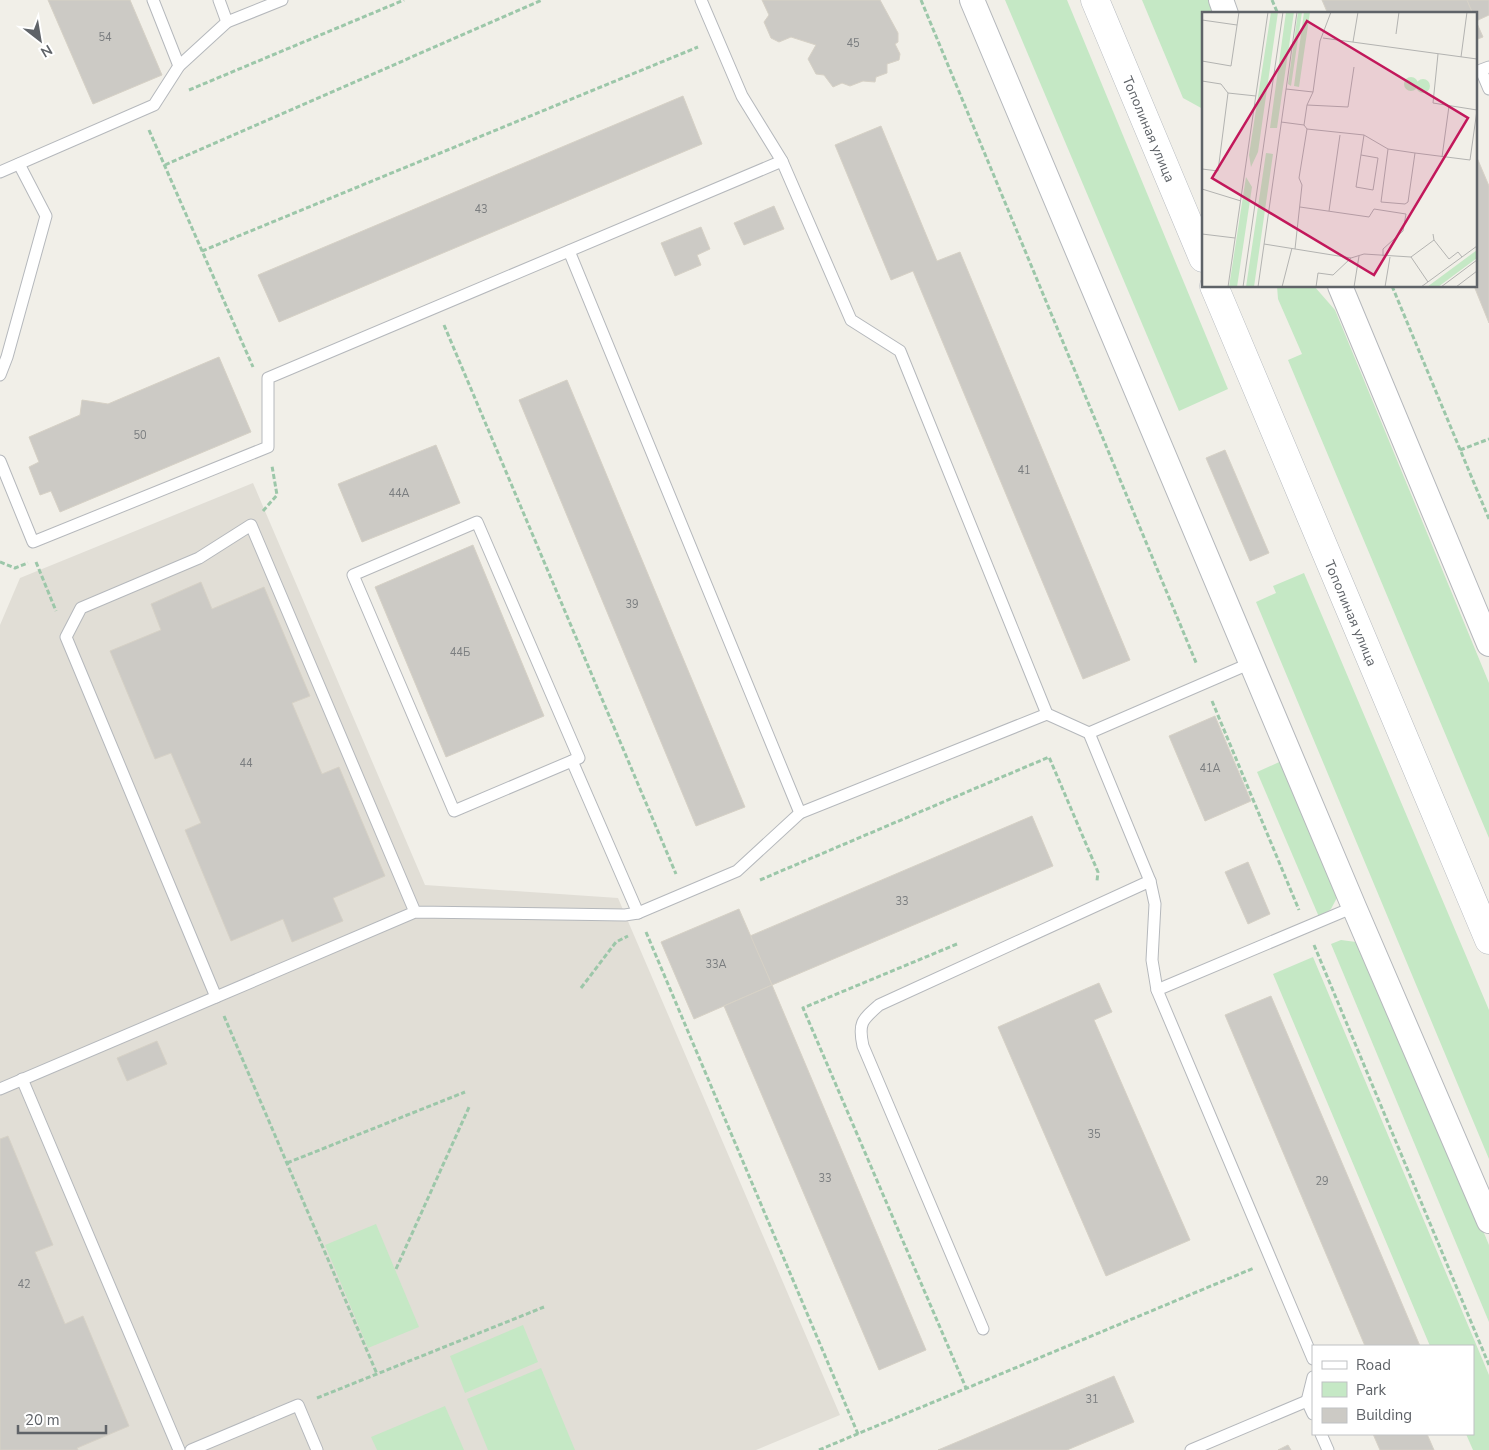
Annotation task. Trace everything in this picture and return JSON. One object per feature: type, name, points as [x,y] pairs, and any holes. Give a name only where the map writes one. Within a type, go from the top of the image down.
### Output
[{"type":"main road","name":"Тополиная улица","points":[[1095,0],[1202,256]]},
{"type":"main road","name":"Тополиная улица","points":[[1215,288],[1489,940]]},
{"type":"street","points":[[972,0],[1251,664],[1489,1221]]},
{"type":"street","points":[[1221,0],[1225,12]]},
{"type":"street","points":[[1341,288],[1489,644]]},
{"type":"lane","points":[[153,0],[180,66]]},
{"type":"lane","points":[[219,0],[227,22]]},
{"type":"lane","points":[[0,172],[154,105],[180,66],[227,22],[282,0]]},
{"type":"lane","points":[[701,0],[742,96],[782,161],[851,320],[900,351],[1047,714],[1089,733],[1150,881],[1156,904],[1152,960],[1157,990],[1312,1357]]},
{"type":"lane","points":[[1489,67],[1481,70],[1489,89]]},
{"type":"lane","points":[[0,461],[33,542],[268,447],[268,378],[782,161]]},
{"type":"lane","points":[[0,375],[46,216],[19,164]]},
{"type":"lane","points":[[569,251],[800,813]]},
{"type":"lane","points":[[478,522],[579,758],[572,761],[454,811],[353,575],[478,522]]},
{"type":"lane","points":[[216,996],[66,638],[81,608],[199,558],[251,525],[415,912]]},
{"type":"lane","points":[[1089,733],[1251,664]]},
{"type":"lane","points":[[0,1089],[415,912],[625,915],[638,913],[737,871],[800,813],[1047,714]]},
{"type":"lane","points":[[572,761],[638,913]]},
{"type":"lane","points":[[983,1328],[863,1046],[860,1031],[866,1016],[879,1005],[1150,881]]},
{"type":"lane","points":[[1157,990],[1354,907]]},
{"type":"lane","points":[[22,1079],[180,1450]]},
{"type":"lane","points":[[1312,1381],[1307,1401],[1312,1412]]},
{"type":"lane","points":[[1191,1450],[1307,1401]]},
{"type":"lane","points":[[191,1450],[298,1405],[317,1450]]},
{"type":"lane","points":[[1321,1435],[1328,1450]]},
{"type":"path","points":[[154,105],[404,0]]},
{"type":"path","points":[[165,165],[542,0]]},
{"type":"path","points":[[1272,0],[1277,12]]},
{"type":"path","points":[[202,252],[718,39]]},
{"type":"path","points":[[141,111],[254,370]]},
{"type":"path","points":[[1393,288],[1489,519]]},
{"type":"path","points":[[437,307],[684,893]]},
{"type":"path","points":[[1460,450],[1489,439]]},
{"type":"path","points":[[251,525],[277,495],[268,447]]},
{"type":"path","points":[[1484,506],[1489,504]]},
{"type":"path","points":[[0,562],[15,568],[35,560],[66,638]]},
{"type":"path","points":[[758,881],[1049,757],[1098,872],[1098,880],[1092,887]]},
{"type":"path","points":[[639,932],[645,929],[858,1434]]},
{"type":"path","points":[[580,988],[616,942],[633,934]]},
{"type":"path","points":[[965,941],[803,1008],[966,1388]]},
{"type":"path","points":[[216,996],[377,1374]]},
{"type":"path","points":[[287,1163],[465,1092]]},
{"type":"path","points":[[396,1269],[470,1104]]},
{"type":"path","points":[[819,1450],[1271,1261]]},
{"type":"path","points":[[298,1405],[544,1307]]},
{"type":"shaded area","points":[[253,483],[425,885],[618,898],[840,1415],[756,1450],[0,1450],[0,625],[20,578]]},
{"type":"green space","points":[[1005,0],[1067,0],[1228,389],[1179,411]]},
{"type":"green space","points":[[1142,0],[1209,0],[1213,12],[1202,12],[1202,108],[1183,98]]},
{"type":"green space","points":[[1277,288],[1316,288],[1335,310],[1489,683],[1489,838],[1288,360],[1302,354],[1278,299]]},
{"type":"green space","points":[[1304,573],[1489,1010],[1489,1159],[1256,602],[1276,593],[1273,586]]},
{"type":"green space","points":[[1286,759],[1340,892],[1331,909],[1319,917],[1257,772]]},
{"type":"green space","points":[[1341,940],[1356,942],[1367,952],[1489,1245],[1489,1322],[1331,944]]},
{"type":"green space","points":[[1313,957],[1489,1375],[1489,1450],[1473,1450],[1466,1435],[1474,1435],[1474,1345],[1430,1345],[1273,974]]},
{"type":"green space","points":[[376,1224],[419,1327],[368,1348],[325,1245]]},
{"type":"green space","points":[[523,1325],[538,1362],[465,1393],[450,1356]]},
{"type":"green space","points":[[541,1368],[575,1450],[488,1450],[467,1399]]},
{"type":"green space","points":[[445,1406],[464,1450],[377,1450],[371,1437]]},
{"type":"building","points":[[48,0],[130,0],[162,75],[93,104]]},
{"type":"building","points":[[762,0],[880,0],[898,33],[898,42],[895,44],[900,54],[899,60],[887,64],[887,73],[876,77],[875,82],[863,81],[850,86],[842,83],[833,87],[824,75],[816,74],[808,59],[816,45],[791,37],[779,42],[771,38],[764,22],[769,15]]},
{"type":"building","points":[[1322,0],[1467,0],[1472,12],[1327,12]]},
{"type":"building","points":[[1467,0],[1489,0],[1489,15],[1476,21],[1476,12],[1472,12]]},
{"type":"building","points":[[1476,21],[1483,37],[1476,40]]},
{"type":"building","points":[[683,96],[702,144],[279,322],[258,275]]},
{"type":"building","points":[[881,126],[937,261],[960,252],[1130,660],[1083,679],[913,271],[891,280],[835,145]]},
{"type":"building","points":[[1476,155],[1489,186],[1489,323],[1475,288]]},
{"type":"building","points":[[774,206],[784,229],[744,245],[734,223]]},
{"type":"building","points":[[701,227],[710,249],[697,255],[701,265],[675,276],[661,243]]},
{"type":"building","points":[[219,357],[251,432],[60,512],[51,491],[40,495],[29,467],[39,462],[29,437],[80,415],[82,400],[108,404]]},
{"type":"building","points":[[567,380],[745,807],[696,826],[519,400]]},
{"type":"building","points":[[436,445],[460,503],[362,542],[338,484]]},
{"type":"building","points":[[1225,450],[1269,553],[1250,561],[1206,458]]},
{"type":"building","points":[[473,545],[544,716],[446,757],[375,587]]},
{"type":"building","points":[[201,582],[212,609],[264,587],[310,696],[292,703],[322,774],[339,767],[385,876],[333,898],[343,921],[292,942],[283,919],[231,941],[185,830],[201,823],[171,753],[155,759],[110,651],[161,630],[151,604]]},
{"type":"building","points":[[1215,716],[1251,801],[1205,821],[1169,736]]},
{"type":"building","points":[[1032,816],[1053,866],[772,985],[750,936]]},
{"type":"building","points":[[1248,862],[1270,914],[1248,924],[1225,872]]},
{"type":"building","points":[[739,909],[772,985],[694,1019],[661,942]]},
{"type":"building","points":[[1099,983],[1112,1012],[1094,1020],[1190,1240],[1106,1276],[998,1027]]},
{"type":"building","points":[[772,985],[926,1350],[879,1370],[724,1006]]},
{"type":"building","points":[[1271,996],[1420,1345],[1365,1345],[1225,1015]]},
{"type":"building","points":[[157,1041],[167,1064],[127,1081],[117,1058]]},
{"type":"building","points":[[8,1136],[53,1245],[35,1252],[65,1324],[83,1316],[129,1426],[77,1448],[78,1450],[0,1450],[0,1139]]},
{"type":"building","points":[[1114,1376],[1134,1422],[1067,1450],[938,1450]]},
{"type":"building","points":[[1373,1435],[1427,1435],[1434,1450],[1380,1450]]},
{"type":"building","points":[[1288,1445],[1291,1450],[1278,1450]]}]
